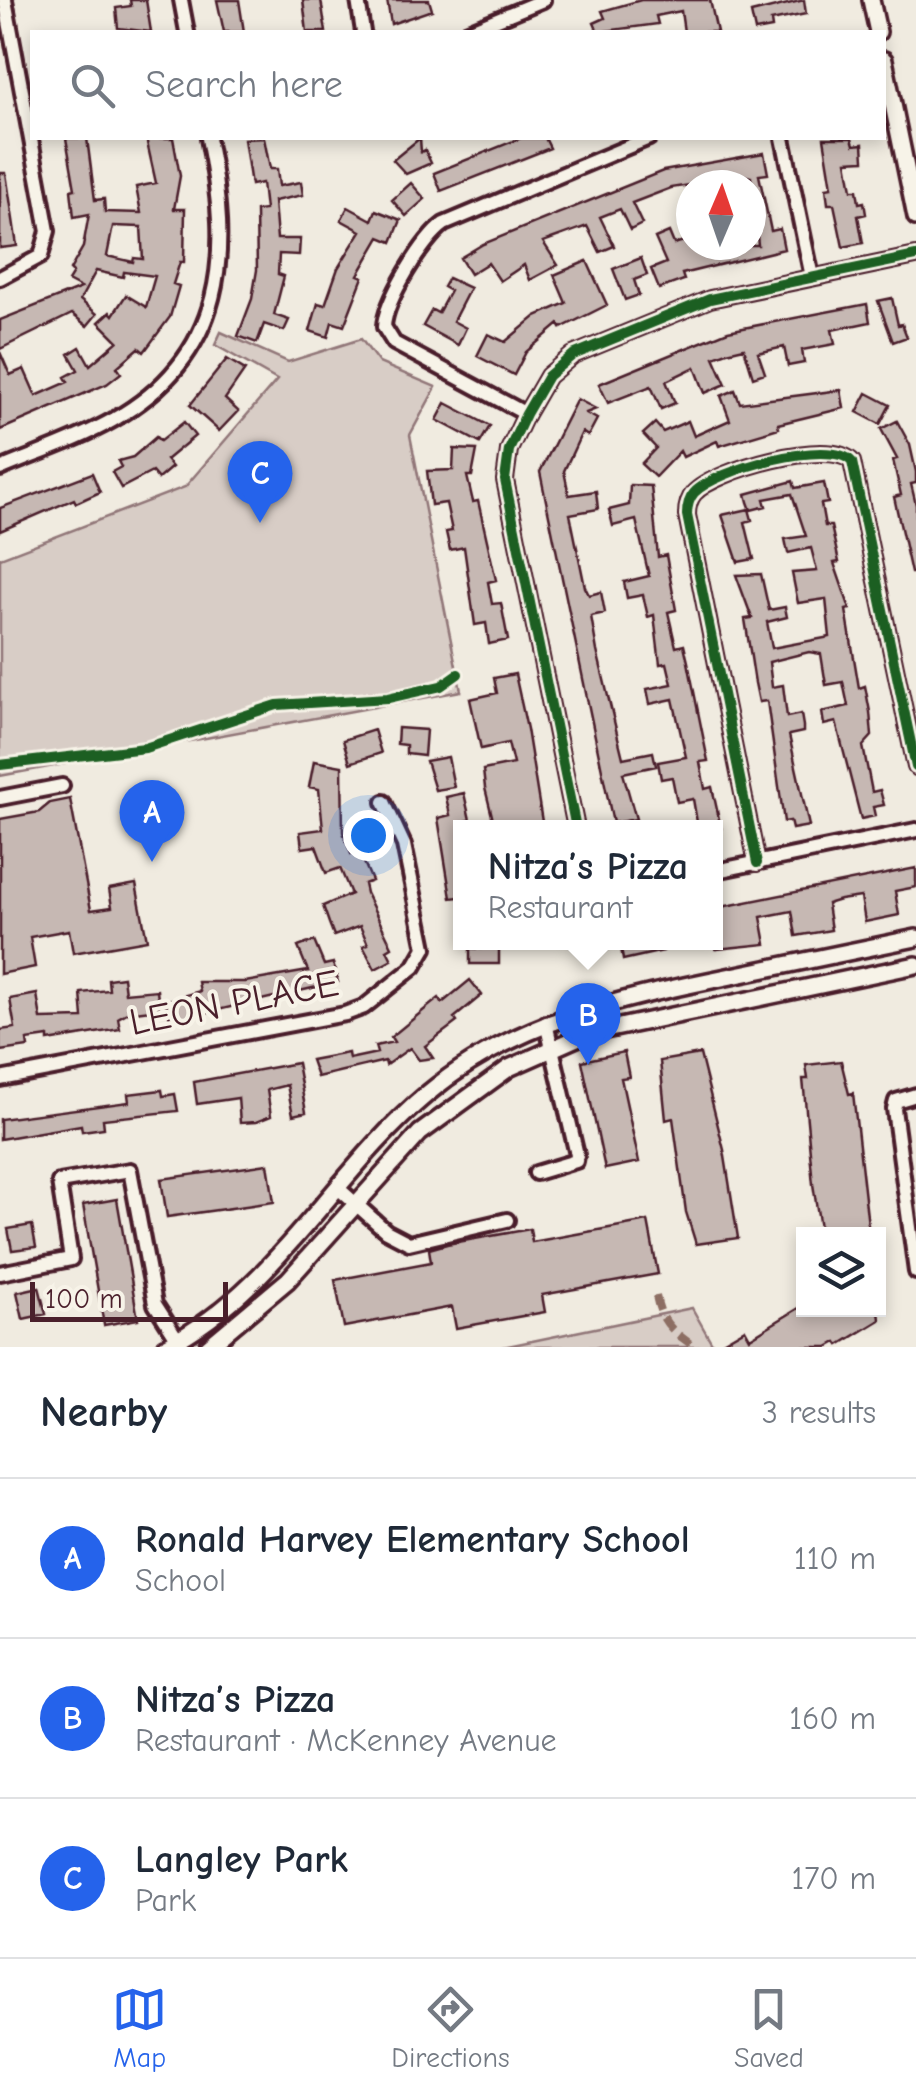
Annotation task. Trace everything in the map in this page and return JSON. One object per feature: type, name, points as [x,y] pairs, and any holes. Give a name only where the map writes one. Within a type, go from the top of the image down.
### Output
[{"type":"main road","points":[[871,0],[878,30]]},
{"type":"main road","points":[[886,70],[916,217]]},
{"type":"main road","points":[[172,1344],[258,1274],[424,1096],[470,1062],[546,1022],[604,1003],[916,938]]},
{"type":"main road","points":[[208,1347],[288,1280],[442,1114],[497,1075],[586,1034],[916,965]]},
{"type":"street","points":[[5,0],[30,134]]},
{"type":"street","points":[[181,0],[187,30]]},
{"type":"street","points":[[358,0],[362,30]]},
{"type":"street","points":[[471,30],[543,0]]},
{"type":"street","points":[[0,278],[41,256],[48,231],[31,140]]},
{"type":"street","points":[[0,468],[124,414],[158,386],[186,354],[210,304],[222,252],[220,205],[208,140]]},
{"type":"street","points":[[526,414],[394,343],[384,328],[389,308],[427,240],[444,224],[644,140]]},
{"type":"street","points":[[783,140],[812,277]]},
{"type":"street","points":[[574,820],[506,488],[506,458],[548,376],[572,355],[700,302],[916,256]]},
{"type":"street","points":[[758,863],[687,516],[692,496],[705,485],[757,465],[820,451],[842,453],[852,462],[916,767]]},
{"type":"street","points":[[0,798],[62,786]]},
{"type":"street","name":"LEON PLACE","points":[[0,1079],[345,1014],[364,1006],[414,967],[425,944],[404,844],[384,802]]},
{"type":"street","points":[[723,870],[916,830]]},
{"type":"street","points":[[536,1174],[576,1161],[546,1022]]},
{"type":"street","points":[[916,1095],[896,1101],[894,1109],[911,1194],[916,1272]]},
{"type":"street","points":[[0,1273],[71,1259],[59,1182],[130,1170],[156,1304],[172,1344]]},
{"type":"street","points":[[338,1188],[386,1232],[409,1243],[508,1220]]},
{"type":"shaded area","points":[[221,332],[288,362],[361,339],[379,363],[436,387],[410,435],[461,691],[0,776],[0,558],[185,487],[277,380],[215,345]]},
{"type":"shaded area","points":[[692,1308],[714,1347],[503,1347]]},
{"type":"building","points":[[130,0],[146,0],[151,30],[118,28],[116,8],[131,6]]},
{"type":"building","points":[[217,0],[239,0],[244,30],[224,30]]},
{"type":"building","points":[[303,0],[321,0],[326,30],[307,30]]},
{"type":"building","points":[[387,0],[429,0],[432,10],[391,24]]},
{"type":"building","points":[[641,0],[710,0],[717,30],[684,30],[681,11],[656,16],[658,24],[597,30],[594,23],[605,18],[602,11]]},
{"type":"building","points":[[804,0],[806,14],[771,21],[772,28],[755,30],[751,13]]},
{"type":"building","points":[[66,140],[87,140],[95,200],[104,199],[105,212],[141,213],[136,187],[156,183],[146,140],[173,140],[180,176],[174,209],[185,209],[184,262],[180,262],[173,284],[179,286],[170,317],[144,352],[139,348],[117,367],[121,373],[107,384],[0,430],[0,352],[10,375],[24,369],[36,396],[68,382],[65,377],[78,370],[69,354],[80,347],[90,365],[118,341],[99,322],[110,312],[113,315],[126,295],[146,307],[155,276],[124,272],[123,277],[96,271],[80,300],[97,314],[87,326],[72,314],[0,349],[0,320],[81,288],[68,281],[83,247],[89,214],[74,217],[71,190],[75,189]],"holes":[[[113,226],[141,227],[143,259],[134,258],[133,262],[107,256]]]},
{"type":"building","points":[[244,140],[264,140],[270,169],[277,169],[279,186],[301,182],[303,195],[274,201],[277,239],[300,239],[299,255],[279,254],[278,274],[284,276],[274,315],[289,320],[284,331],[264,324],[257,343],[238,336],[252,299],[257,270],[256,211],[265,210],[262,183],[251,185]]},
{"type":"building","points":[[420,140],[421,152],[425,150],[431,163],[406,174],[393,160]]},
{"type":"building","points":[[516,140],[546,140],[550,148],[441,191],[434,173]]},
{"type":"building","points":[[824,140],[863,144],[864,160],[847,161],[852,190],[857,190],[859,203],[864,202],[866,214],[858,216],[863,243],[843,247],[834,204],[828,204],[826,188],[832,187]]},
{"type":"building","points":[[764,153],[768,174],[766,170],[676,170],[676,187],[632,203],[642,224],[630,230],[620,209],[600,217],[614,246],[600,252],[587,226],[543,242],[558,265],[530,280],[524,265],[500,281],[488,263],[470,274],[460,258],[483,244],[663,171]]},
{"type":"building","points":[[0,173],[6,173],[17,246],[0,248]]},
{"type":"building","points":[[411,183],[425,199],[406,216],[392,200]]},
{"type":"building","points":[[348,207],[372,220],[376,210],[401,220],[392,242],[380,237],[358,275],[363,277],[344,326],[332,322],[328,337],[310,331],[318,303],[325,305],[338,268],[361,231],[341,220]]},
{"type":"building","points":[[766,208],[771,231],[780,229],[784,249],[766,253]]},
{"type":"building","points":[[669,232],[676,260],[739,260],[682,274],[684,280],[659,289],[651,269],[666,263],[655,238]]},
{"type":"building","points":[[641,258],[647,275],[634,280],[639,295],[625,300],[613,269]]},
{"type":"building","points":[[587,261],[607,305],[561,328],[559,324],[526,352],[514,375],[477,356],[488,334],[505,342],[536,316],[566,303],[554,275]]},
{"type":"building","points":[[448,278],[470,288],[453,321],[466,328],[458,345],[423,326],[432,310],[438,313],[450,291],[443,287]]},
{"type":"building","points":[[892,298],[898,325],[902,324],[907,337],[893,342],[878,301]]},
{"type":"building","points":[[867,304],[870,322],[832,330],[835,344],[802,350],[804,363],[788,366],[784,347],[758,353],[765,373],[753,377],[744,348],[727,352],[714,357],[726,384],[705,393],[695,367],[666,381],[675,403],[661,409],[651,386],[608,403],[599,384],[728,331]]},
{"type":"building","points":[[227,359],[245,370],[225,399],[238,411],[219,431],[190,405]]},
{"type":"building","points":[[735,390],[740,403],[841,390],[844,408],[778,424],[779,428],[719,446],[717,441],[683,457],[680,451],[655,477],[641,464],[656,448],[643,434],[655,423],[663,432],[688,421],[694,436],[730,420],[721,396]]},
{"type":"building","points":[[867,393],[890,405],[880,424],[857,412]]},
{"type":"building","points":[[577,399],[596,409],[586,413],[597,419],[588,436],[582,432],[564,471],[569,495],[596,491],[598,509],[570,514],[585,587],[589,595],[601,592],[605,613],[591,616],[623,758],[653,752],[656,766],[623,773],[636,819],[612,820],[540,472]]},
{"type":"building","points":[[446,403],[490,426],[480,443],[437,420]]},
{"type":"building","points":[[897,421],[910,445],[916,472],[916,483],[911,484],[916,505],[916,573],[911,573],[894,497],[901,495],[893,460],[897,459],[881,429]]},
{"type":"building","points":[[184,422],[195,436],[166,460],[172,467],[158,479],[152,472],[121,488],[112,472],[121,467],[118,461],[133,457],[156,437],[160,441]]},
{"type":"building","points":[[454,449],[477,450],[472,476],[467,476],[473,502],[478,501],[496,580],[488,582],[492,604],[501,603],[508,640],[489,644],[486,623],[475,625],[464,547],[450,550],[446,532],[452,531],[446,503],[431,505],[427,471],[453,470]]},
{"type":"building","points":[[92,473],[100,492],[0,531],[0,508]]},
{"type":"building","points":[[793,481],[795,488],[824,483],[828,503],[821,504],[825,526],[831,526],[839,562],[834,563],[850,609],[846,610],[859,688],[865,686],[870,712],[872,736],[863,746],[872,792],[880,790],[884,805],[873,807],[875,816],[861,819],[836,722],[824,725],[822,712],[848,706],[843,682],[826,685],[821,654],[809,652],[769,662],[772,687],[783,685],[787,717],[801,714],[803,726],[803,732],[789,735],[809,826],[792,829],[790,821],[784,822],[767,701],[759,702],[755,683],[745,619],[752,618],[736,575],[761,574],[769,610],[785,607],[787,617],[767,622],[772,648],[830,637],[826,599],[798,603],[792,573],[817,571],[811,548],[788,553],[785,539],[806,536],[792,494],[764,499],[766,506],[751,510],[746,494]]},
{"type":"building","points":[[630,485],[651,486],[658,557],[666,555],[676,610],[668,612],[676,647],[684,645],[708,761],[700,762],[705,789],[712,787],[719,820],[697,820],[693,799],[677,802],[672,777],[661,779],[658,762],[686,757],[673,699],[650,704],[647,689],[672,684],[667,663],[660,664],[654,615],[648,617],[643,595],[627,598],[624,582],[649,576],[636,520],[613,526],[609,510],[629,505]]},
{"type":"building","points":[[749,509],[752,520],[745,522],[754,559],[738,562],[722,515]]},
{"type":"building","points":[[515,674],[542,820],[493,820],[483,770],[513,764],[508,743],[481,749],[470,699],[497,693],[494,678]]},
{"type":"building","points":[[398,728],[426,730],[424,756],[406,754],[406,745],[397,744]]},
{"type":"building","points":[[374,730],[381,753],[350,763],[343,740]]},
{"type":"building","points":[[448,757],[454,787],[435,790],[426,761]]},
{"type":"building","points":[[314,761],[342,766],[343,832],[351,854],[359,851],[372,881],[364,884],[366,893],[392,947],[387,950],[392,960],[375,969],[363,946],[368,944],[360,926],[334,936],[323,906],[351,894],[340,868],[326,873],[316,846],[302,848],[300,832],[323,829],[319,789],[309,787]]},
{"type":"building","points":[[464,793],[470,820],[453,820],[451,898],[438,818],[450,815],[446,797]]},
{"type":"building","points":[[70,799],[91,910],[112,907],[109,889],[136,884],[147,940],[73,953],[69,930],[30,937],[35,967],[0,974],[0,819],[39,812],[50,803]]},
{"type":"building","points":[[916,868],[916,887],[895,891],[899,915],[865,922],[861,897],[840,900],[827,904],[831,930],[796,936],[792,911],[761,917],[766,944],[723,948],[723,907]]},
{"type":"building","points":[[314,941],[324,965],[333,963],[338,982],[171,1021],[165,1001],[200,991],[198,982],[245,982],[308,971],[298,947]]},
{"type":"building","points":[[470,950],[499,950],[499,964],[470,964]]},
{"type":"building","points":[[621,950],[663,950],[663,951],[623,960]]},
{"type":"building","points":[[123,977],[125,993],[157,990],[159,1009],[127,1013],[118,1018],[120,1029],[48,1041],[48,1037],[27,1040],[28,1047],[0,1051],[0,1030],[15,1028],[10,999],[37,994],[41,1019],[83,1018],[81,993],[109,990],[108,979]]},
{"type":"building","points":[[470,980],[482,995],[454,1018],[457,1022],[425,1046],[433,1058],[419,1060],[410,1048],[386,1065],[385,1061],[317,1077],[311,1060],[348,1053],[349,1059],[377,1053],[375,1046],[394,1042],[391,1037],[424,1010],[439,998],[442,1003]]},
{"type":"building","points":[[624,1052],[629,1077],[621,1078],[639,1162],[605,1169],[582,1061]]},
{"type":"building","points":[[700,1054],[724,1150],[738,1238],[696,1244],[686,1212],[673,1118],[666,1120],[660,1061]]},
{"type":"building","points":[[841,1061],[849,1094],[853,1093],[868,1227],[820,1227],[803,1079],[808,1079],[806,1065]]},
{"type":"building","points":[[297,1063],[306,1112],[293,1115],[287,1085],[267,1090],[271,1116],[256,1122],[240,1123],[238,1098],[197,1104],[194,1082]]},
{"type":"building","points":[[162,1090],[163,1096],[175,1094],[178,1111],[103,1119],[104,1128],[82,1131],[81,1125],[0,1139],[0,1119],[129,1102],[128,1094]]},
{"type":"building","points":[[268,1164],[274,1202],[167,1217],[161,1179]]},
{"type":"building","points":[[117,1199],[138,1319],[104,1325],[83,1205]]},
{"type":"building","points":[[648,1221],[658,1274],[542,1295],[545,1312],[456,1328],[452,1307],[344,1327],[335,1280],[431,1262],[429,1249],[447,1244],[530,1229],[532,1242]]},
{"type":"building","points":[[32,1225],[36,1247],[12,1250],[8,1229]]},
{"type":"building","points":[[39,1287],[46,1314],[23,1319],[17,1292]]},
{"type":"building","points":[[796,1310],[796,1317],[880,1317],[839,1345],[837,1342],[828,1347],[714,1347],[745,1329],[750,1338]]},
{"type":"marked path","points":[[656,1296],[670,1326],[695,1347]]},
{"type":"cycle path","points":[[574,820],[505,480],[509,450],[548,376],[573,355],[710,299],[916,256]]},
{"type":"cycle path","points":[[757,863],[687,515],[692,496],[706,484],[748,466],[798,455],[840,455],[852,462],[916,767]]},
{"type":"cycle path","points":[[0,765],[145,748],[277,705],[388,698],[441,686],[458,674]]},
{"type":"place","name":"Langley Park","points":[[260,523]]},
{"type":"place","name":"Ronald Harvey Elementary School","points":[[152,862]]},
{"type":"place","name":"Nitza’s Pizza","points":[[588,1065]]}]
